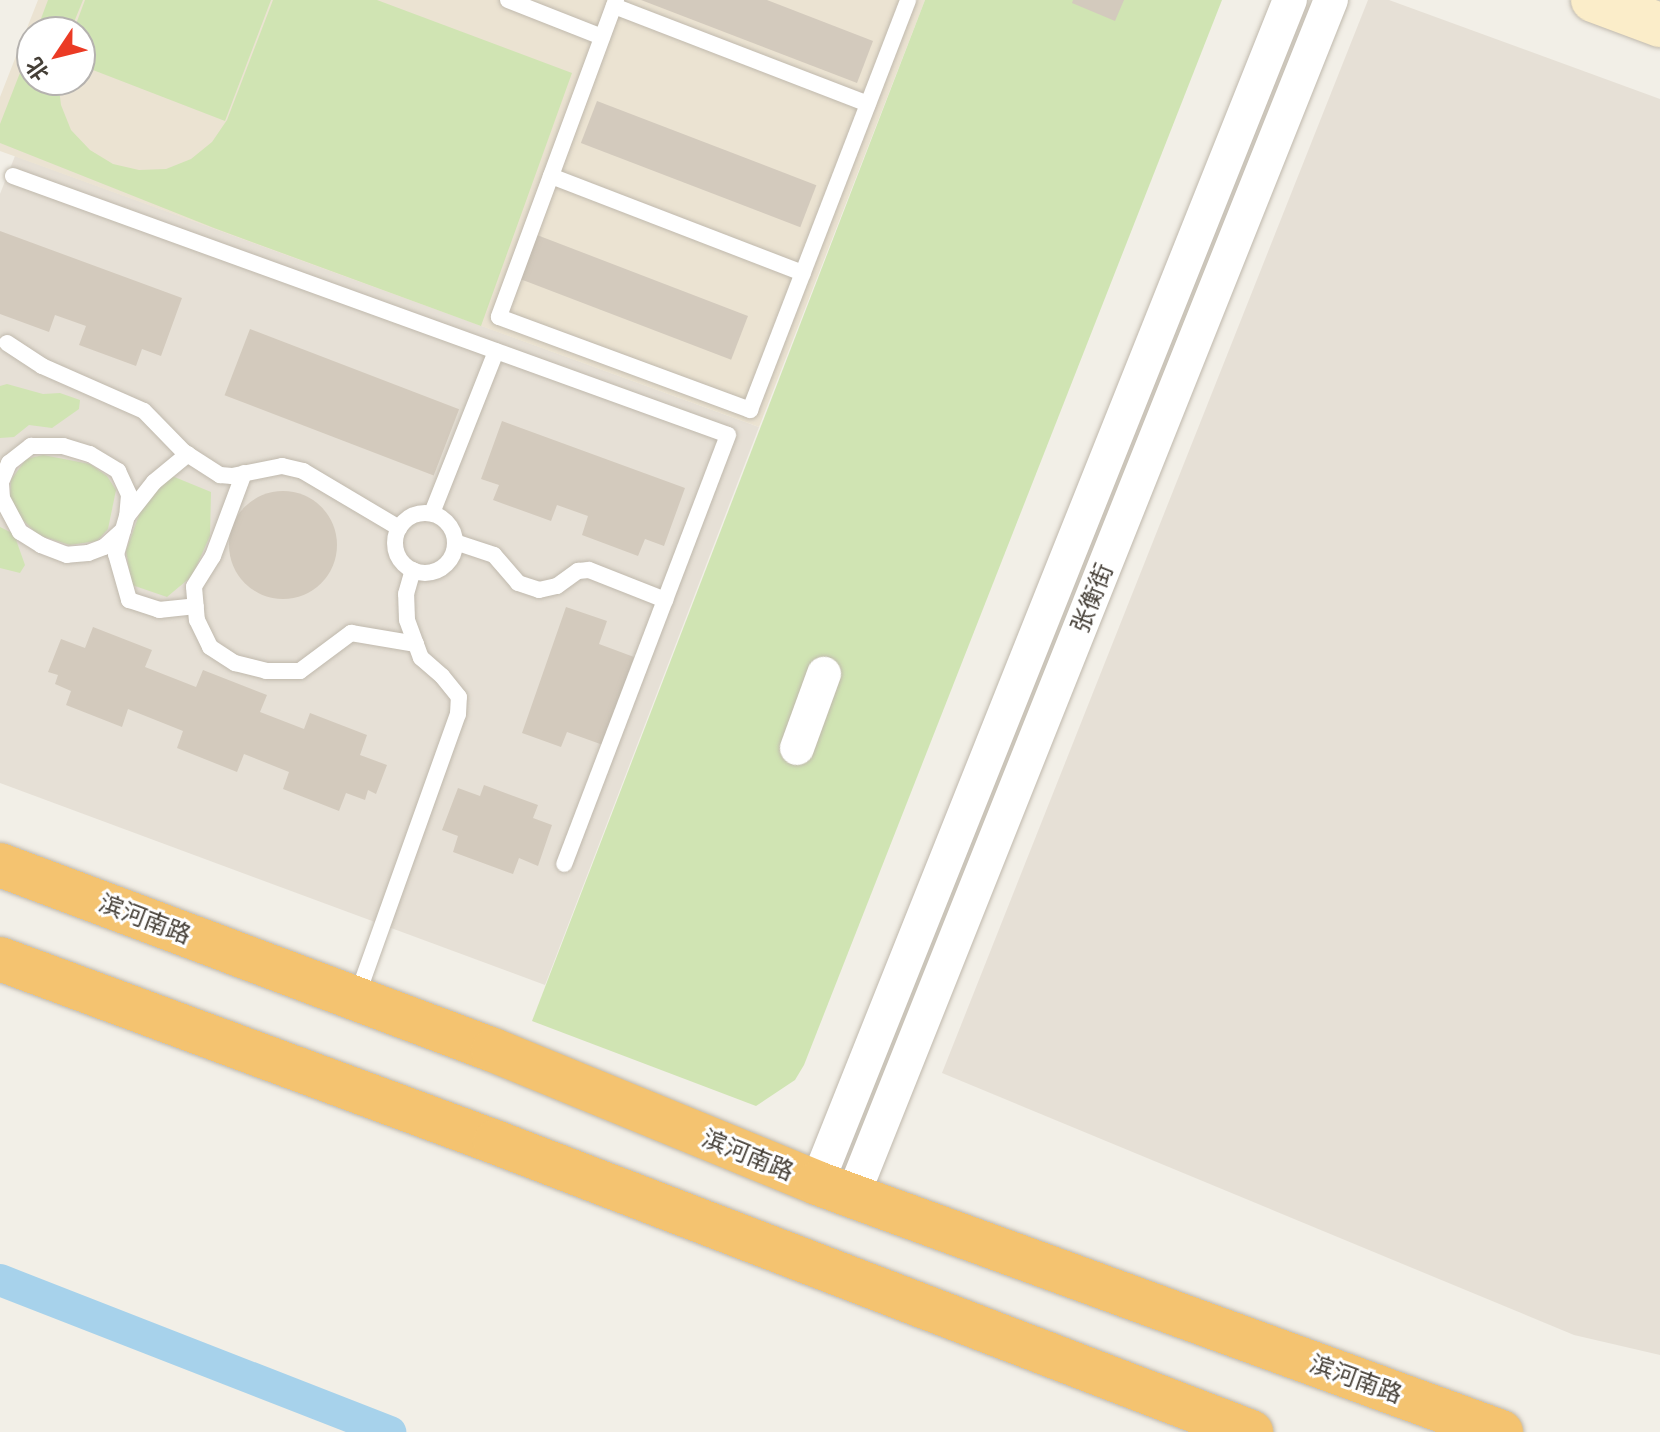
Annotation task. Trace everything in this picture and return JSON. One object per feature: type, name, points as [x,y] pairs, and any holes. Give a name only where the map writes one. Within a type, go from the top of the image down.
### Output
[{"type":"highway","name":"滨河南路","points":[[0,865],[493,1050],[835,1189],[1501,1432]]},
{"type":"highway","points":[[0,959],[510,1147],[1251,1432]]},
{"type":"street","name":"张衡街","points":[[835,1189],[1290,0]]},
{"type":"street","name":"张衡街","points":[[835,1189],[1331,0]]},
{"type":"street","points":[[1593,0],[1660,25]]},
{"type":"street","points":[[1652,0],[1660,3]]},
{"type":"street","points":[[797,748],[824,674]]},
{"type":"lane","points":[[508,0],[602,37]]},
{"type":"lane","points":[[868,104],[615,3],[499,317],[750,410],[803,273],[868,104],[908,0]]},
{"type":"lane","points":[[13,176],[728,435],[564,864]]},
{"type":"lane","points":[[551,176],[803,273]]},
{"type":"lane","points":[[7,343],[42,366],[144,411],[188,454],[220,475],[282,466],[303,471],[399,528]]},
{"type":"lane","points":[[432,513],[496,351]]},
{"type":"lane","points":[[188,454],[154,482],[125,523],[104,547],[88,553],[67,555],[41,545],[20,532],[2,498],[1,482],[9,463],[31,446],[63,446],[90,454],[118,471],[129,495],[125,523],[116,554],[129,600],[159,610],[196,606]]},
{"type":"lane","points":[[244,473],[213,556],[194,587],[197,620],[210,647],[235,663],[266,671],[300,671],[351,633],[416,644]]},
{"type":"lane","points":[[432,513],[449,524],[455,542],[449,561],[433,572],[413,570],[398,556],[396,537],[399,528],[413,515],[432,513]]},
{"type":"lane","points":[[455,542],[494,555],[518,583],[539,590],[557,586],[578,571],[589,570],[665,600]]},
{"type":"lane","points":[[356,999],[458,714],[459,697],[442,676],[421,658],[407,620],[406,594],[413,570]]},
{"type":"shaded area","points":[[38,0],[925,0],[759,427],[0,151],[0,97],[16,56],[16,96],[96,96],[96,16],[32,16]]},
{"type":"shaded area","points":[[1368,0],[1389,0],[1660,99],[1660,1355],[1574,1335],[942,1073]]},
{"type":"shaded area","points":[[15,156],[759,427],[545,985],[0,783],[0,194]]},
{"type":"green space","points":[[48,0],[83,0],[76,16],[42,16]]},
{"type":"green space","points":[[85,0],[271,0],[225,121],[96,71],[96,16],[79,16]]},
{"type":"green space","points":[[273,0],[377,0],[572,73],[481,326],[214,228],[0,143],[0,124],[16,83],[16,96],[60,96],[71,130],[90,150],[113,164],[139,170],[166,169],[191,159],[212,142],[227,120]]},
{"type":"green space","points":[[925,0],[1222,0],[804,1065],[795,1080],[756,1106],[532,1021]]},
{"type":"green space","points":[[7,384],[43,394],[60,393],[80,400],[79,409],[52,428],[29,425],[14,437],[0,438],[0,386]]},
{"type":"green space","points":[[43,455],[90,464],[107,476],[116,490],[108,529],[97,541],[70,545],[38,535],[20,517],[10,496],[11,480],[26,459]]},
{"type":"green space","points":[[172,476],[211,492],[210,536],[192,576],[167,597],[132,585],[126,551],[143,504]]},
{"type":"green space","points":[[0,527],[14,534],[25,565],[20,573],[0,568]]},
{"type":"building","points":[[641,0],[767,0],[873,41],[857,83]]},
{"type":"building","points":[[1073,0],[1124,0],[1115,21],[1072,3]]},
{"type":"building","points":[[597,101],[816,185],[800,227],[581,143]]},
{"type":"building","points":[[0,231],[182,298],[161,356],[142,349],[136,366],[79,345],[86,326],[55,315],[49,332],[0,314]]},
{"type":"building","points":[[537,235],[748,316],[731,360],[520,279]]},
{"type":"building","points":[[250,329],[459,409],[434,476],[225,395]]},
{"type":"building","points":[[502,421],[685,488],[664,546],[645,539],[638,556],[582,535],[588,516],[557,505],[551,521],[493,500],[499,485],[481,479]]},
{"type":"building","points":[[283,491],[304,495],[321,507],[333,524],[337,545],[333,566],[321,583],[304,595],[283,599],[262,595],[245,583],[233,566],[229,545],[233,524],[245,507],[262,495]]},
{"type":"building","points":[[566,607],[607,621],[599,644],[634,657],[603,745],[567,732],[561,747],[522,733]]},
{"type":"building","points":[[93,627],[152,650],[145,667],[196,687],[203,670],[267,695],[260,712],[304,729],[310,713],[367,735],[360,755],[387,765],[376,794],[368,790],[365,800],[346,793],[339,811],[283,789],[289,772],[244,754],[237,772],[177,748],[183,731],[128,709],[122,727],[66,705],[71,691],[55,684],[58,675],[48,672],[61,639],[85,648]]},
{"type":"building","points":[[484,785],[538,805],[533,818],[552,825],[538,866],[519,858],[513,874],[453,852],[458,836],[442,830],[458,788],[480,796]]},
{"type":"waterway","points":[[0,1280],[390,1432]]}]
